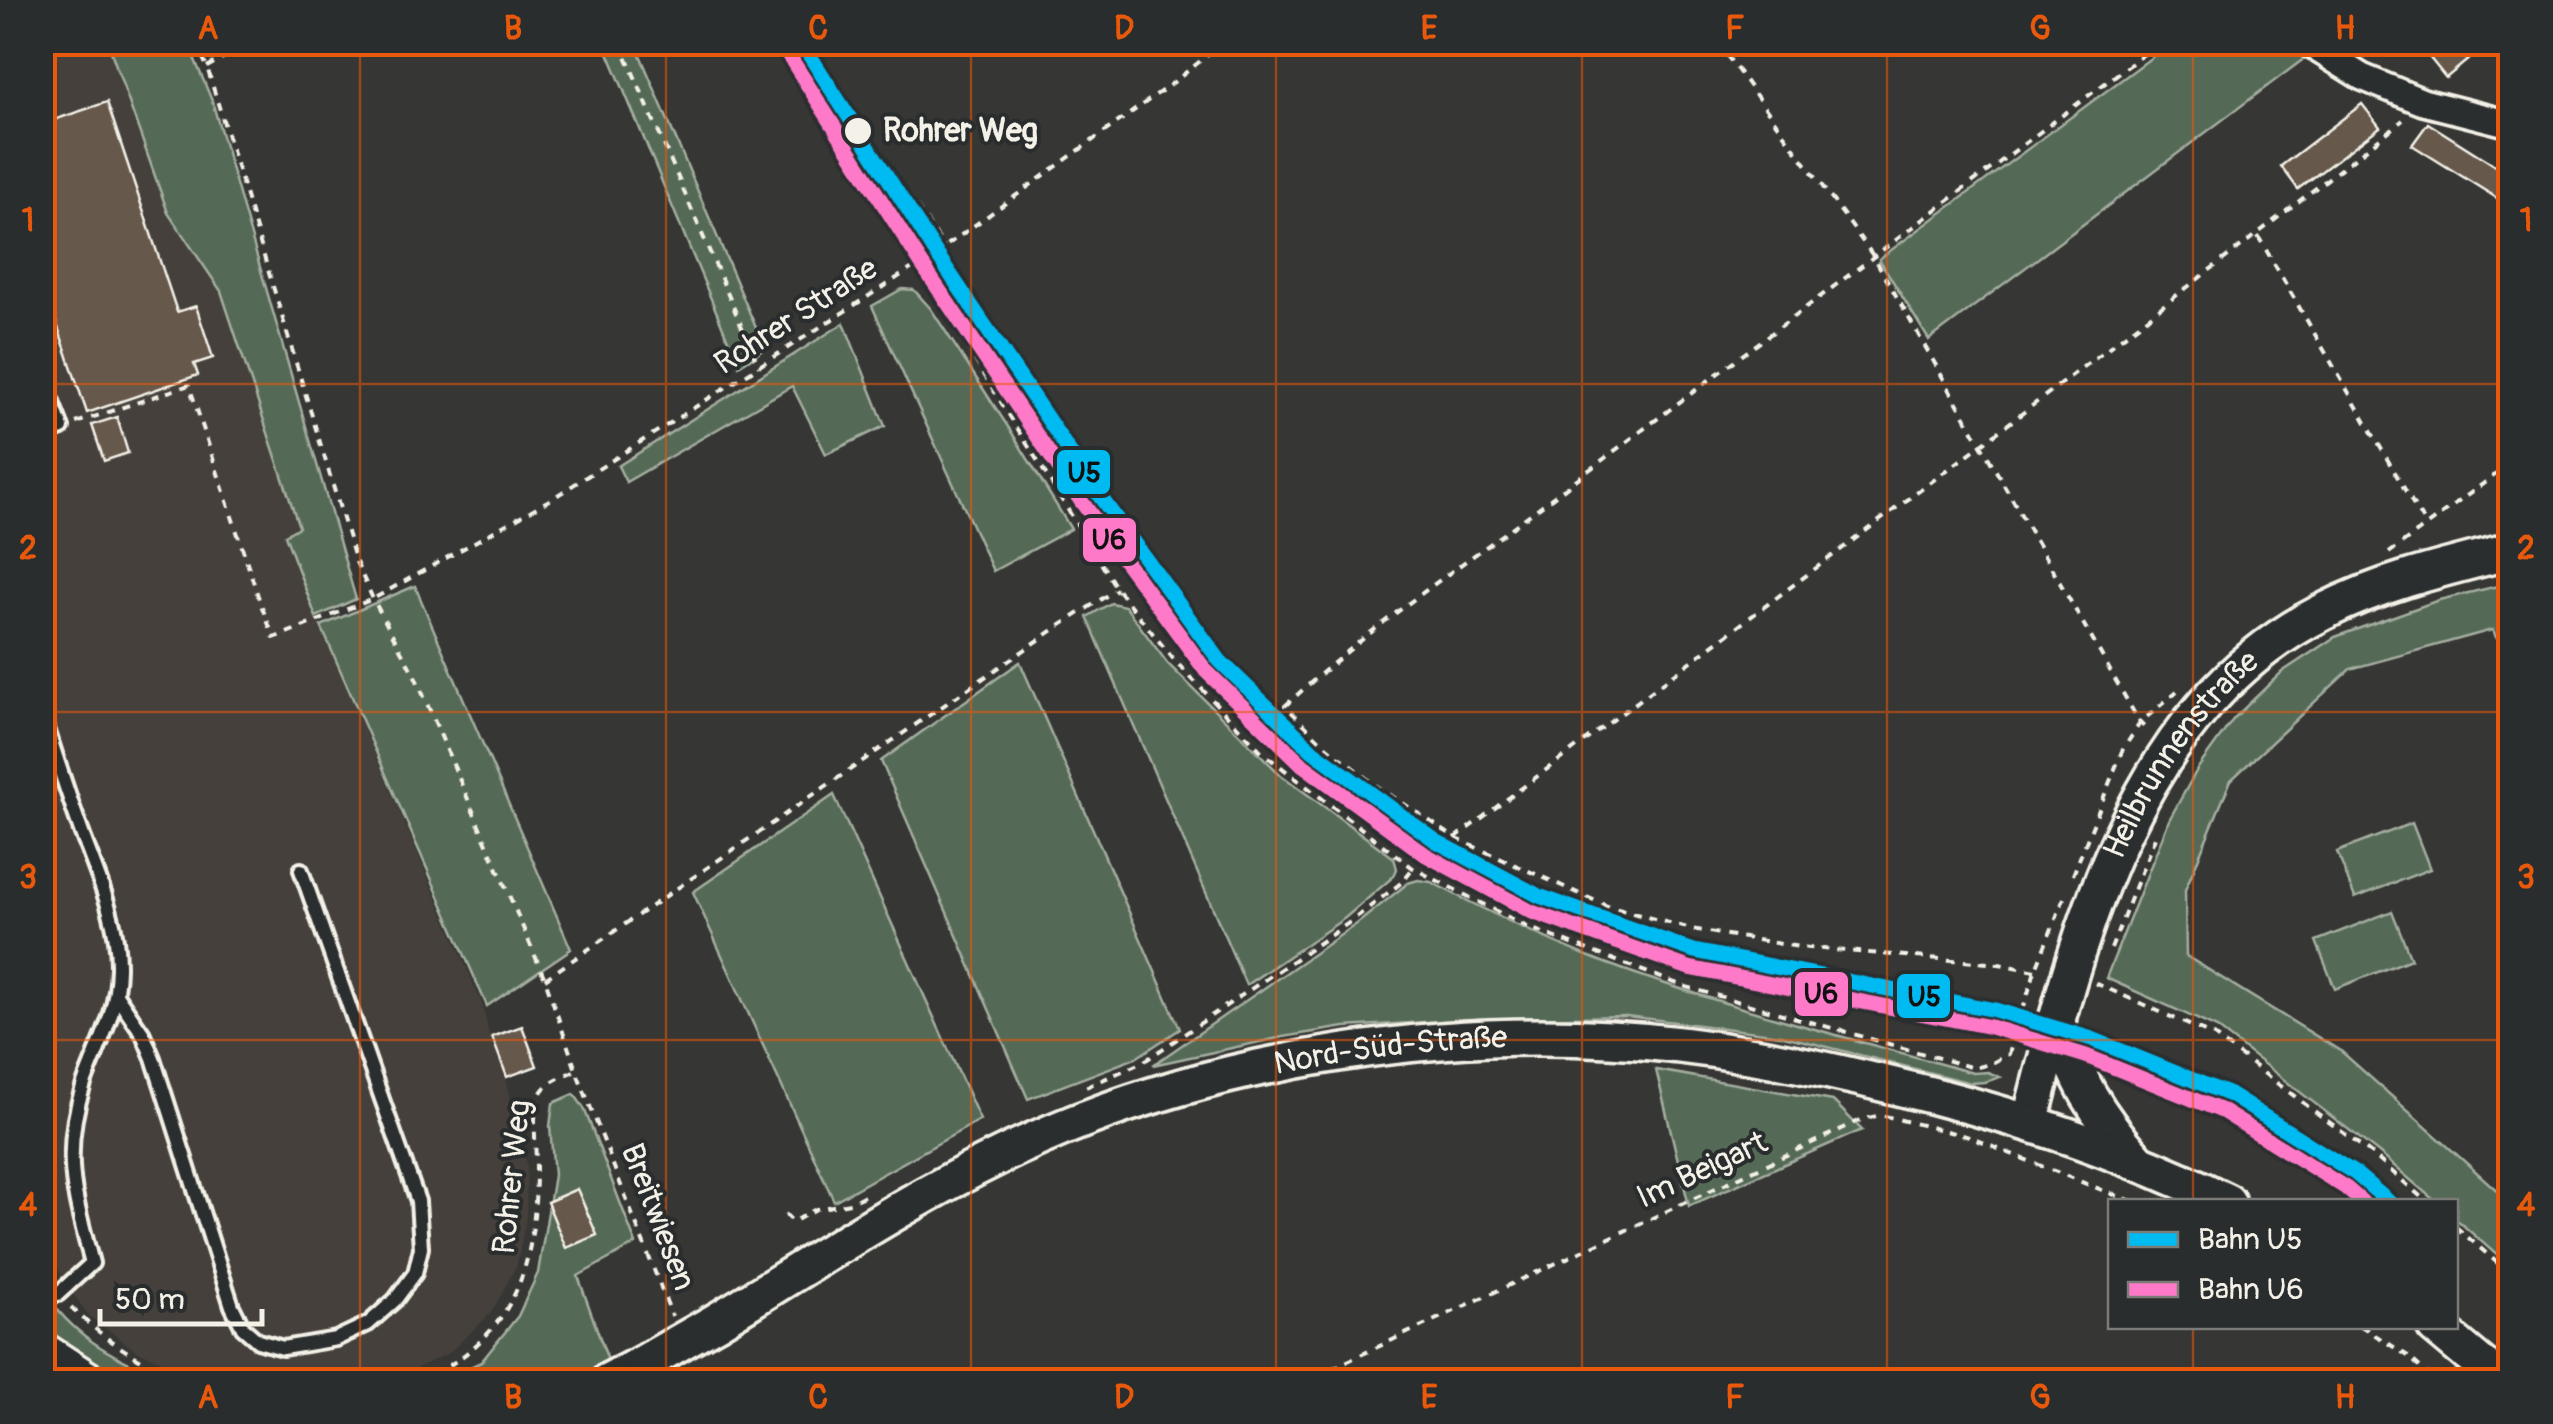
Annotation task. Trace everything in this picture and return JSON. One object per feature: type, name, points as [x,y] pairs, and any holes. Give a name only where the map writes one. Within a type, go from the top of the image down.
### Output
[{"type":"main road","name":"Heilbrunnenstraße","points":[[2030,1122],[2043,1074],[2049,994],[2131,818],[2169,751],[2203,705],[2240,667],[2281,636],[2323,612],[2374,590],[2510,551]]},
{"type":"main road","points":[[2049,994],[2081,1084],[2113,1134],[2140,1164]]},
{"type":"main road","name":"Nord-Süd-Straße","points":[[607,1382],[942,1186],[1081,1120],[1229,1075],[1403,1045],[1501,1038],[1612,1039],[1750,1054],[1917,1091],[2030,1122],[2220,1199]]},
{"type":"main road","points":[[1917,1091],[1994,1132],[2054,1150],[2140,1164]]},
{"type":"main road","points":[[2439,1329],[2502,1382]]},
{"type":"main road","points":[[42,1350],[91,1382]]},
{"type":"street","points":[[2306,42],[2362,77],[2423,102],[2510,124]]},
{"type":"lane","points":[[42,377],[62,428],[42,434]]},
{"type":"lane","points":[[42,714],[112,916],[119,962],[117,996],[84,1084],[70,1164],[92,1263],[58,1294]]},
{"type":"lane","points":[[117,996],[143,1034],[153,1058],[232,1306],[244,1328],[258,1342],[282,1348],[336,1338],[368,1324],[395,1300],[415,1273],[422,1248],[418,1201],[301,870]]},
{"type":"path","name":"Breitwiesen","points":[[196,42],[207,66],[356,562],[416,678],[545,980],[677,1329]]},
{"type":"path","points":[[207,66],[251,42]]},
{"type":"path","points":[[620,42],[759,367]]},
{"type":"path","name":"Rohrer Straße","points":[[62,428],[189,385],[274,638],[373,599],[553,498],[917,266],[1224,42]]},
{"type":"path","points":[[1717,42],[1874,257],[2140,723],[2122,751],[2071,880]]},
{"type":"path","points":[[2160,42],[1396,611],[1285,706],[1326,747],[1455,838],[1607,906],[1691,929],[1800,947],[1999,964],[2049,994],[2109,988],[2214,1036],[2373,1155],[2423,1199]]},
{"type":"path","points":[[1455,838],[1982,444],[2258,234],[2423,102]]},
{"type":"path","points":[[908,193],[944,247]]},
{"type":"path","points":[[882,210],[1117,589],[1176,661],[1264,754],[1413,868],[1527,927],[1683,986],[1974,1068],[2008,1054],[2049,994],[2064,898]]},
{"type":"path","points":[[2258,234],[2426,526]]},
{"type":"path","points":[[545,980],[1117,589]]},
{"type":"path","points":[[2110,950],[2158,831]]},
{"type":"path","points":[[1260,983],[1350,922],[1401,883],[1413,868]]},
{"type":"path","name":"Rohrer Weg","points":[[421,1382],[450,1366],[482,1340],[508,1309],[524,1274],[536,1215],[536,1102],[548,1084],[576,1070]]},
{"type":"path","name":"Im Beigart","points":[[1303,1382],[1863,1119],[1880,1115],[1966,1136],[2124,1199]]},
{"type":"path","points":[[2458,1229],[2510,1275],[2504,1282],[2510,1290],[2499,1303],[2510,1314]]},
{"type":"path","points":[[42,1268],[58,1294],[94,1330],[121,1350],[183,1382]]},
{"type":"path","points":[[2367,1329],[2408,1356],[2436,1382]]},
{"type":"path","points":[[690,1362],[696,1382]]},
{"type":"shaded area","points":[[42,43],[108,43],[168,213],[221,291],[299,528],[285,536],[483,1006],[507,1082],[527,1167],[526,1218],[517,1265],[491,1313],[449,1353],[375,1382],[212,1381],[137,1351],[90,1317],[66,1285],[43,1223]]},
{"type":"green space","points":[[108,43],[188,43],[212,101],[356,599],[316,617],[285,535],[299,527],[221,291],[168,213]]},
{"type":"green space","points":[[604,43],[635,43],[765,349],[739,366]]},
{"type":"green space","points":[[2171,43],[2289,43],[2309,55],[1929,340],[1879,259]]},
{"type":"green space","points":[[902,289],[914,290],[931,309],[1071,529],[993,571],[872,306]]},
{"type":"green space","points":[[844,323],[885,426],[826,454],[792,386],[626,482],[618,466]]},
{"type":"green space","points":[[2510,583],[2510,661],[2492,630],[2350,669],[2231,780],[2185,890],[2186,956],[2342,1052],[2510,1202],[2510,1267],[2458,1221],[2458,1199],[2433,1199],[2217,1028],[2106,978],[2169,820],[2198,768],[2234,718],[2282,672],[2335,637],[2439,600]]},
{"type":"green space","points":[[415,586],[571,949],[487,1006],[321,626]]},
{"type":"green space","points":[[1111,603],[1125,606],[1168,664],[1281,775],[1394,858],[1394,876],[1345,918],[1246,985],[1087,617]]},
{"type":"green space","points":[[1020,662],[1180,1029],[1136,1058],[1028,1099],[881,761]]},
{"type":"green space","points":[[834,795],[980,1120],[834,1201],[693,892]]},
{"type":"green space","points":[[2412,823],[2430,869],[2355,898],[2337,852]]},
{"type":"green space","points":[[1431,882],[1561,945],[1650,979],[1973,1073],[1988,1072],[2000,1077],[1971,1083],[1780,1035],[1626,1016],[1345,1027],[1153,1065],[1358,923],[1408,883]]},
{"type":"green space","points":[[2392,911],[2411,959],[2335,989],[2316,941]]},
{"type":"green space","points":[[1656,1070],[1833,1101],[1862,1130],[1689,1206]]},
{"type":"green space","points":[[574,1094],[584,1108],[636,1244],[578,1276],[610,1366],[576,1381],[438,1382],[481,1362],[518,1316],[538,1273],[554,1175],[550,1126],[553,1103]]},
{"type":"green space","points":[[42,1289],[68,1322],[97,1345],[167,1381],[117,1381],[69,1353],[43,1331]]},
{"type":"building","points":[[2417,42],[2467,42],[2476,53],[2446,78]]},
{"type":"building","points":[[107,102],[177,312],[196,306],[213,358],[194,364],[198,375],[87,413],[42,280],[42,124]]},
{"type":"building","points":[[2362,104],[2380,127],[2298,189],[2281,166]]},
{"type":"building","points":[[2428,123],[2510,175],[2500,200],[2412,145]]},
{"type":"building","points":[[117,417],[128,453],[104,461],[92,425]]},
{"type":"building","points":[[522,1026],[537,1066],[507,1077],[492,1037]]},
{"type":"building","points":[[577,1189],[597,1235],[566,1248],[547,1202]]},
{"type":"rail line","name":"U5","points":[[801,42],[936,253],[1096,491],[1220,661],[1313,751],[1436,841],[1539,896],[1694,951],[1995,1010],[2092,1039],[2230,1095],[2356,1174],[2385,1199]]},
{"type":"rail line","name":"U6","points":[[786,51],[921,263],[1081,501],[1206,671],[1303,765],[1426,855],[1532,912],[1689,968],[1991,1027],[2086,1056],[2222,1111],[2359,1199]]},
{"type":"place","name":"Rohrer Weg","points":[[858,131]]}]
